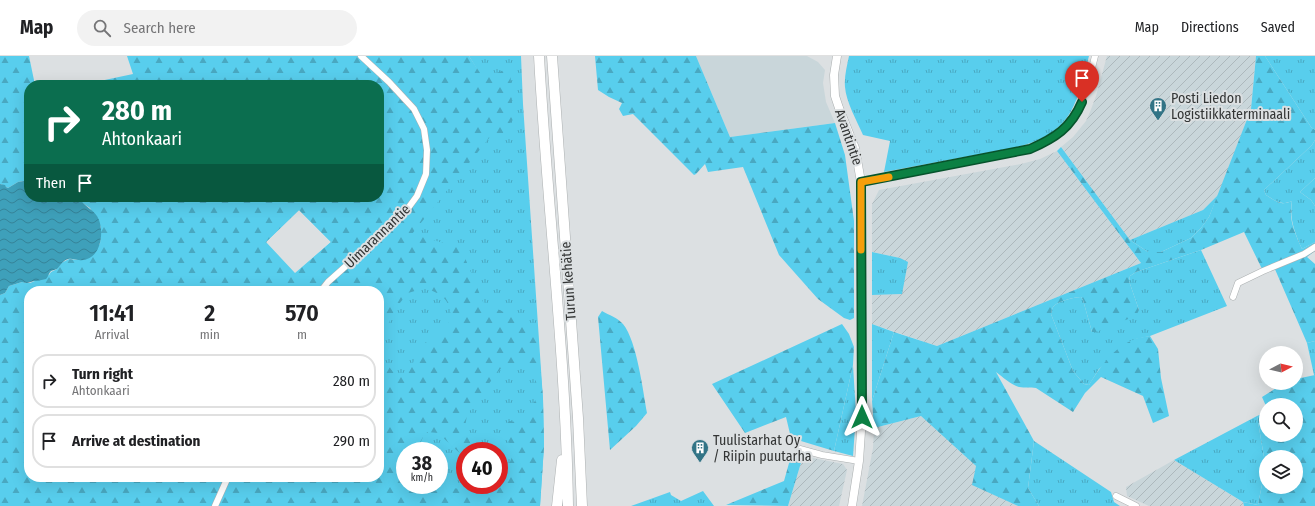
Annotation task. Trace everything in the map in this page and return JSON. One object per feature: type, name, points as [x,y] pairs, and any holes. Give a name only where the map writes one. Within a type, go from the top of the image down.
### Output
[{"type":"highway","name":"Turun kehätie","points":[[539,56],[542,116],[566,418],[568,506]]},
{"type":"highway","name":"Turun kehätie","points":[[552,56],[554,102],[578,418],[582,506]]},
{"type":"highway","points":[[557,506],[566,418]]},
{"type":"street","name":"Uimarannantie","points":[[325,286],[403,215],[417,196],[426,174],[427,150],[424,129],[414,109],[389,82],[361,56]]},
{"type":"street","name":"Avantintie","points":[[837,56],[834,75],[835,96],[855,148],[861,182],[862,417],[852,506]]},
{"type":"street","points":[[861,182],[1014,153],[1030,149],[1054,138],[1073,119],[1079,109],[1085,94],[1095,56]]},
{"type":"street","points":[[1233,297],[1238,283],[1304,254],[1315,246]]},
{"type":"street","points":[[800,449],[822,455],[858,461]]},
{"type":"street","points":[[216,506],[226,482]]},
{"type":"street","points":[[1116,496],[1136,506]]},
{"type":"shaded area","points":[[696,56],[807,56],[818,62],[825,70],[823,83],[826,102],[835,123],[730,137]]},
{"type":"shaded area","points":[[1107,56],[1256,56],[1251,109],[1218,195],[1203,210],[1130,240],[1061,147],[1073,137],[1086,121],[1096,96]]},
{"type":"shaded area","points":[[1057,151],[1141,263],[937,346],[872,324],[872,295],[902,294],[900,258],[872,252],[872,204],[879,190],[1021,164],[1040,159]]},
{"type":"shaded area","points":[[921,416],[976,466],[973,485],[1018,506],[862,506],[873,448],[874,428]]},
{"type":"shaded area","points":[[803,456],[843,464],[847,470],[839,506],[788,506]]},
{"type":"shaded area","points":[[1174,460],[1243,502],[1244,506],[1149,506],[1127,496],[1126,487]]},
{"type":"green space","points":[[0,56],[29,56],[34,80],[24,80],[24,181],[18,182],[8,188],[0,184]]},
{"type":"green space","points":[[127,56],[469,56],[484,79],[510,67],[513,119],[498,140],[490,137],[412,234],[461,248],[483,302],[537,328],[543,399],[544,446],[540,506],[0,506],[0,295],[5,293],[9,286],[22,282],[30,283],[49,275],[57,269],[61,263],[69,259],[79,260],[100,244],[101,227],[90,208],[81,202],[384,202],[384,80],[105,80],[133,74]],"holes":[[[299,210],[331,242],[295,273],[266,242]],[[512,364],[531,369],[534,374],[539,396],[518,422],[509,421],[505,429],[506,436],[515,449],[510,462],[508,463],[508,494],[456,494],[456,488],[448,486],[448,494],[396,494],[396,442],[421,442],[427,432],[438,433],[456,450],[456,442],[470,442],[465,427],[467,415],[480,395],[502,367]]]},
{"type":"green space","points":[[469,56],[521,56],[543,399],[544,446],[540,506],[255,506],[358,482],[384,482],[384,286],[369,286],[314,257],[331,242],[299,210],[266,242],[235,202],[384,202],[384,191],[483,79]]},
{"type":"green space","points":[[595,56],[696,56],[730,137],[835,123],[845,155],[854,221],[854,318],[850,320],[844,318],[818,299],[779,255],[743,167],[708,172],[705,164],[694,175],[633,114],[623,116],[619,109],[622,103],[598,90]]},
{"type":"green space","points":[[849,56],[1089,56],[1080,89],[1069,114],[1061,125],[1036,141],[1018,147],[884,172],[890,141],[863,135],[846,93],[845,79]]},
{"type":"green space","points":[[1256,56],[1265,56],[1311,127],[1315,130],[1315,140],[1312,145],[1264,190],[1266,195],[1273,200],[1281,203],[1292,201],[1292,220],[1302,249],[1315,242],[1315,251],[1307,257],[1315,264],[1315,341],[1307,343],[1274,267],[1263,271],[1244,232],[1201,250],[1136,272],[1130,276],[1129,281],[1139,310],[1137,314],[1096,332],[1092,332],[1081,297],[1064,301],[1057,304],[1053,308],[1051,314],[1073,371],[1084,384],[1089,385],[1108,358],[1120,347],[1135,339],[1150,336],[1158,349],[1161,378],[1169,416],[1153,423],[1143,396],[1101,377],[1085,393],[1073,412],[1036,388],[1016,386],[996,372],[1034,441],[1028,488],[1039,506],[1018,506],[972,485],[976,466],[921,416],[874,428],[872,401],[894,332],[937,346],[1141,263],[1057,151],[1061,147],[1130,240],[1148,252],[1161,252],[1191,238],[1209,217],[1251,109]]},
{"type":"green space","points":[[1265,56],[1315,56],[1315,130],[1311,127]]},
{"type":"green space","points":[[1315,140],[1315,178],[1300,192],[1311,200],[1315,206],[1315,242],[1302,249],[1292,220],[1292,201],[1281,203],[1275,201],[1266,195],[1264,190],[1312,145]]},
{"type":"green space","points":[[1315,178],[1315,206],[1311,200],[1300,192]]},
{"type":"green space","points":[[1218,195],[1209,217],[1191,238],[1161,252],[1148,252],[1130,240],[1203,210]]},
{"type":"green space","points":[[1201,250],[1227,306],[1150,336],[1136,339],[1099,369],[1089,385],[1084,384],[1073,371],[1051,314],[1054,306],[1060,302],[1081,297],[1092,332],[1139,310],[1129,281],[1130,276],[1136,272]]},
{"type":"green space","points":[[872,252],[900,258],[908,262],[902,294],[872,295]]},
{"type":"green space","points":[[602,311],[621,322],[628,332],[636,354],[647,413],[636,426],[610,450],[598,317]]},
{"type":"green space","points":[[842,324],[849,334],[854,347],[853,365],[834,451],[791,438],[786,417],[745,433],[712,384]]},
{"type":"green space","points":[[872,324],[894,332],[872,401]]},
{"type":"green space","points":[[1315,341],[1315,375],[1314,375],[1307,343]]},
{"type":"green space","points":[[853,365],[856,414],[853,456],[834,451]]},
{"type":"green space","points":[[1315,375],[1315,506],[1244,506],[1243,502],[1258,505],[1260,494],[1303,494],[1303,450],[1263,450],[1261,442],[1303,442],[1303,398],[1262,397],[1273,390],[1303,390],[1303,378]]},
{"type":"green space","points":[[1259,415],[1259,428],[1257,416]]},
{"type":"green space","points":[[1257,416],[1259,442],[1261,442],[1263,450],[1259,450],[1260,494],[1258,505],[1243,502],[1174,460]]},
{"type":"green space","points":[[1034,441],[1111,492],[1114,502],[1120,506],[1039,506],[1028,488]]},
{"type":"green space","points":[[791,456],[803,456],[788,506],[726,505],[784,481]]},
{"type":"green space","points":[[703,491],[714,506],[631,506],[670,492],[671,495],[681,501]]},
{"type":"water","points":[[24,181],[24,202],[82,202],[97,216],[100,225],[101,238],[100,244],[94,255],[89,258],[81,260],[68,259],[57,269],[51,271],[46,279],[27,283],[22,282],[9,286],[5,293],[0,295],[0,184],[5,185],[8,188],[18,182]]},
{"type":"slow traffic","points":[[861,250],[861,182],[889,177]]},
{"type":"place","name":"Posti Liedon Logistiikkaterminaali","points":[[1158,121]]},
{"type":"place","name":"Tuulistarhat Oy / Riipin puutarha","points":[[700,463]]},
{"type":"route","points":[[862,417],[861,182],[1030,149],[1054,138],[1062,131],[1073,119],[1082,102]]}]
